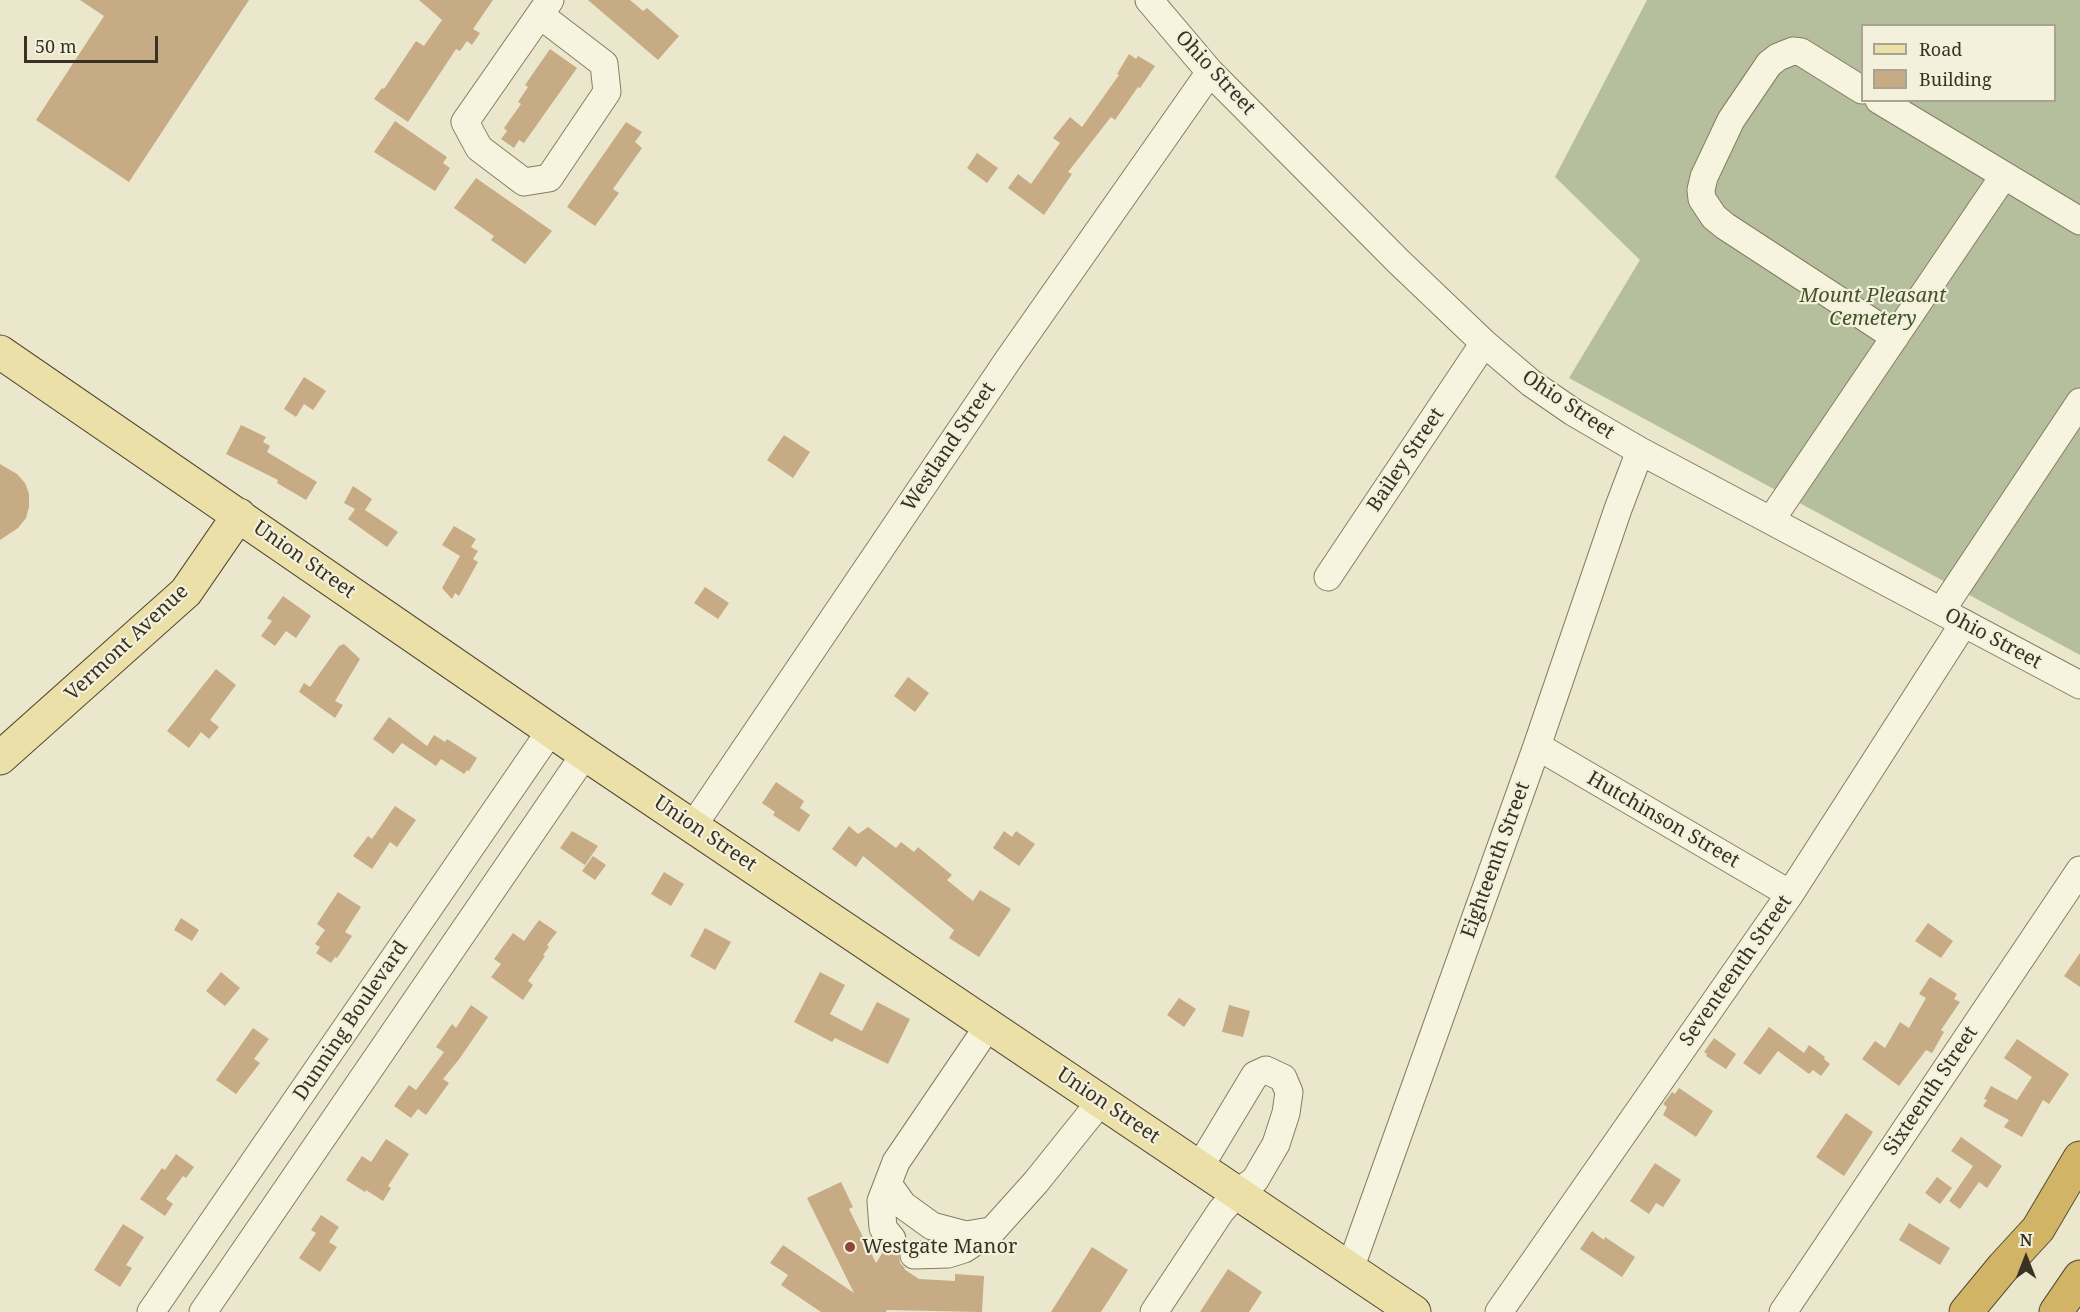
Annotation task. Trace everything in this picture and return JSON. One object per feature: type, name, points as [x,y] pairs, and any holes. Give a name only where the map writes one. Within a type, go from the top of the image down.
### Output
[{"type":"highway","points":[[1996,1312],[2038,1229],[2079,1163]]},
{"type":"highway","points":[[1966,1312],[2038,1229]]},
{"type":"highway","points":[[2056,1312],[2080,1276]]},
{"type":"main road","name":"Union Street","points":[[0,352],[585,754],[1414,1312]]},
{"type":"main road","name":"Vermont Avenue","points":[[0,758],[186,592],[239,515]]},
{"type":"street","name":"Ohio Street","points":[[1149,0],[1210,72],[1399,262],[1484,343],[1551,397],[1640,451],[2080,686]]},
{"type":"street","points":[[543,5],[604,64],[608,92],[549,178],[524,182],[479,148],[465,122],[543,5]]},
{"type":"street","points":[[1861,89],[1801,52],[1793,51],[1778,57],[1764,71],[1731,120],[1704,177],[1702,198],[1714,217],[1725,226],[1895,337]]},
{"type":"street","name":"Westland Street","points":[[693,826],[1008,360],[1210,72]]},
{"type":"street","points":[[1882,102],[2003,177],[2080,221]]},
{"type":"street","points":[[1771,520],[2003,177]]},
{"type":"street","name":"Bailey Street","points":[[1328,577],[1484,343]]},
{"type":"street","name":"Seventeenth Street","points":[[1499,1312],[1790,894],[2080,402]]},
{"type":"street","name":"Eighteenth Street","points":[[1350,1269],[1640,451]]},
{"type":"street","name":"Dunning Boulevard","points":[[151,1312],[551,730]]},
{"type":"street","name":"Hutchinson Street","points":[[1537,746],[1790,894]]},
{"type":"street","points":[[203,1312],[585,754]]},
{"type":"street","name":"Sixteenth Street","points":[[1783,1312],[2080,870]]},
{"type":"street","points":[[892,1239],[883,1228],[881,1201],[896,1162],[988,1025]]},
{"type":"street","points":[[1154,1312],[1221,1211],[1237,1193],[1255,1180],[1276,1144],[1286,1113],[1289,1092],[1283,1078],[1266,1070],[1255,1075],[1199,1168]]},
{"type":"street","points":[[914,1255],[948,1254],[964,1249],[992,1231],[1036,1182],[1101,1101]]},
{"type":"street","points":[[888,1184],[903,1205],[932,1226],[966,1235],[992,1231]]},
{"type":"green space","name":"Mount Pleasant Cemetery","points":[[1647,0],[2080,0],[2080,655],[1569,378],[1640,260],[1555,177]]},
{"type":"building","points":[[80,0],[249,0],[129,182],[36,120],[104,16]]},
{"type":"building","points":[[419,0],[493,0],[473,29],[480,33],[472,45],[467,41],[460,51],[456,49],[408,122],[374,99],[382,88],[384,89],[416,41],[424,46],[442,20]]},
{"type":"building","points":[[588,0],[630,0],[643,11],[647,8],[679,36],[658,60]]},
{"type":"building","points":[[550,49],[577,68],[524,143],[519,140],[514,148],[501,139],[507,131],[504,128],[521,104],[518,102],[528,87],[525,85]]},
{"type":"building","points":[[1129,54],[1136,59],[1138,56],[1155,66],[1115,120],[1111,117],[1068,172],[1072,174],[1044,215],[1008,188],[1018,174],[1031,184],[1060,143],[1053,138],[1070,117],[1082,127],[1119,75],[1117,74]]},
{"type":"building","points":[[395,121],[447,157],[443,163],[450,168],[435,191],[374,152]]},
{"type":"building","points":[[626,122],[642,132],[635,142],[642,148],[613,189],[619,193],[595,226],[567,207]]},
{"type":"building","points":[[977,153],[998,168],[987,183],[967,168]]},
{"type":"building","points":[[476,178],[552,231],[525,264],[491,240],[494,236],[454,208]]},
{"type":"building","points":[[304,377],[326,391],[313,410],[304,404],[296,417],[284,409]]},
{"type":"building","points":[[241,425],[266,437],[263,442],[270,446],[267,452],[317,482],[306,500],[277,483],[278,480],[226,454]]},
{"type":"building","points":[[784,435],[810,452],[793,478],[767,460]]},
{"type":"building","points":[[0,464],[17,474],[25,483],[29,494],[29,507],[26,518],[18,528],[0,540]]},
{"type":"building","points":[[353,486],[372,499],[365,510],[398,532],[387,547],[348,519],[355,509],[344,503]]},
{"type":"building","points":[[454,526],[476,539],[471,547],[478,551],[473,559],[478,562],[459,596],[455,593],[452,599],[442,588],[460,556],[442,545]]},
{"type":"building","points":[[705,587],[729,603],[718,619],[694,603]]},
{"type":"building","points":[[283,596],[311,616],[296,638],[286,631],[275,646],[261,636],[272,621],[267,618]]},
{"type":"building","points":[[344,644],[360,659],[335,701],[343,705],[335,718],[299,692],[304,683],[310,687],[339,646]]},
{"type":"building","points":[[216,669],[236,685],[210,720],[219,727],[209,739],[201,732],[189,748],[167,731]]},
{"type":"building","points":[[908,677],[929,693],[915,712],[894,696]]},
{"type":"building","points":[[389,717],[427,746],[434,735],[445,742],[447,739],[477,758],[469,771],[467,770],[464,774],[441,759],[436,766],[402,743],[393,754],[373,739]]},
{"type":"building","points":[[776,782],[804,801],[800,808],[810,815],[799,832],[773,815],[775,812],[762,803]]},
{"type":"building","points":[[395,806],[416,820],[397,847],[390,842],[372,869],[353,856],[368,836],[372,839]]},
{"type":"building","points":[[849,826],[858,834],[868,827],[896,848],[901,842],[914,852],[918,847],[952,875],[947,880],[973,901],[980,890],[1011,909],[979,957],[949,938],[954,930],[863,856],[856,867],[832,849]]},
{"type":"building","points":[[572,831],[598,846],[585,865],[560,848]]},
{"type":"building","points":[[1004,831],[1012,837],[1016,831],[1035,844],[1019,866],[993,848]]},
{"type":"building","points":[[593,856],[606,865],[595,880],[582,871]]},
{"type":"building","points":[[664,872],[684,884],[671,906],[651,894]]},
{"type":"building","points":[[338,892],[361,907],[345,932],[352,936],[331,963],[316,953],[320,947],[315,944],[325,930],[317,924]]},
{"type":"building","points":[[181,918],[199,930],[192,941],[174,930]]},
{"type":"building","points":[[539,920],[557,932],[547,945],[549,947],[543,955],[545,956],[528,981],[533,985],[523,1000],[491,977],[501,964],[494,959],[513,933],[524,941]]},
{"type":"building","points":[[1928,923],[1953,941],[1941,958],[1915,941]]},
{"type":"building","points":[[705,928],[731,942],[715,970],[690,956]]},
{"type":"building","points":[[2080,953],[2080,987],[2064,976]]},
{"type":"building","points":[[221,972],[240,988],[225,1006],[206,991]]},
{"type":"building","points":[[820,972],[845,985],[830,1014],[862,1031],[877,1002],[910,1019],[888,1064],[835,1038],[832,1042],[794,1022]]},
{"type":"building","points":[[1930,977],[1957,994],[1954,999],[1960,1002],[1941,1030],[1944,1032],[1932,1053],[1926,1050],[1899,1086],[1862,1059],[1875,1041],[1885,1048],[1900,1022],[1909,1028],[1926,998],[1919,994]]},
{"type":"building","points":[[1179,998],[1196,1009],[1184,1027],[1167,1015]]},
{"type":"building","points":[[471,1005],[488,1017],[443,1079],[449,1083],[426,1115],[418,1109],[411,1118],[394,1106],[409,1085],[416,1090],[444,1052],[436,1047],[452,1024],[456,1028]]},
{"type":"building","points":[[1229,1005],[1250,1011],[1243,1037],[1222,1032]]},
{"type":"building","points":[[1769,1027],[1804,1053],[1809,1045],[1825,1057],[1824,1059],[1830,1064],[1821,1076],[1813,1070],[1809,1074],[1778,1051],[1760,1075],[1743,1063]]},
{"type":"building","points":[[253,1028],[269,1039],[254,1059],[260,1063],[236,1094],[216,1080]]},
{"type":"building","points":[[1714,1038],[1736,1054],[1726,1069],[1706,1056],[1704,1052]]},
{"type":"building","points":[[2017,1039],[2069,1074],[2049,1104],[2043,1100],[2022,1137],[2004,1127],[2009,1120],[1983,1106],[1991,1086],[2017,1100],[2032,1077],[2004,1058]]},
{"type":"building","points":[[1679,1088],[1713,1111],[1696,1137],[1663,1115],[1667,1107],[1663,1104],[1672,1092],[1675,1094]]},
{"type":"building","points":[[1846,1113],[1873,1132],[1844,1176],[1816,1157]]},
{"type":"building","points":[[1961,1137],[2002,1166],[1987,1188],[1979,1182],[1960,1209],[1949,1201],[1973,1166],[1951,1151]]},
{"type":"building","points":[[386,1139],[409,1154],[388,1186],[391,1188],[383,1201],[346,1180],[362,1156],[371,1162]]},
{"type":"building","points":[[176,1154],[194,1167],[186,1178],[183,1176],[166,1199],[173,1204],[165,1216],[140,1199],[162,1168],[165,1170]]},
{"type":"building","points":[[1655,1163],[1681,1180],[1663,1207],[1656,1203],[1649,1214],[1630,1201]]},
{"type":"building","points":[[1937,1177],[1952,1188],[1940,1204],[1925,1193]]},
{"type":"building","name":"Westgate Manor","points":[[841,1182],[853,1207],[849,1209],[876,1263],[883,1252],[894,1255],[899,1253],[900,1263],[904,1269],[919,1279],[955,1281],[955,1274],[984,1276],[982,1312],[887,1310],[886,1312],[821,1312],[781,1285],[788,1275],[770,1263],[783,1245],[854,1293],[807,1198]]},
{"type":"building","points":[[321,1215],[339,1227],[329,1242],[337,1247],[320,1272],[299,1258],[316,1233],[311,1230]]},
{"type":"building","points":[[1909,1223],[1950,1248],[1940,1265],[1899,1240]]},
{"type":"building","points":[[123,1224],[144,1237],[126,1265],[132,1268],[120,1287],[94,1270]]},
{"type":"building","points":[[1592,1231],[1635,1257],[1622,1277],[1580,1249]]},
{"type":"building","points":[[1092,1247],[1128,1270],[1101,1312],[1051,1312]]},
{"type":"building","points":[[1228,1269],[1262,1292],[1249,1312],[1200,1312]]},
{"type":"place","name":"Westgate Manor","points":[[850,1247]]}]
